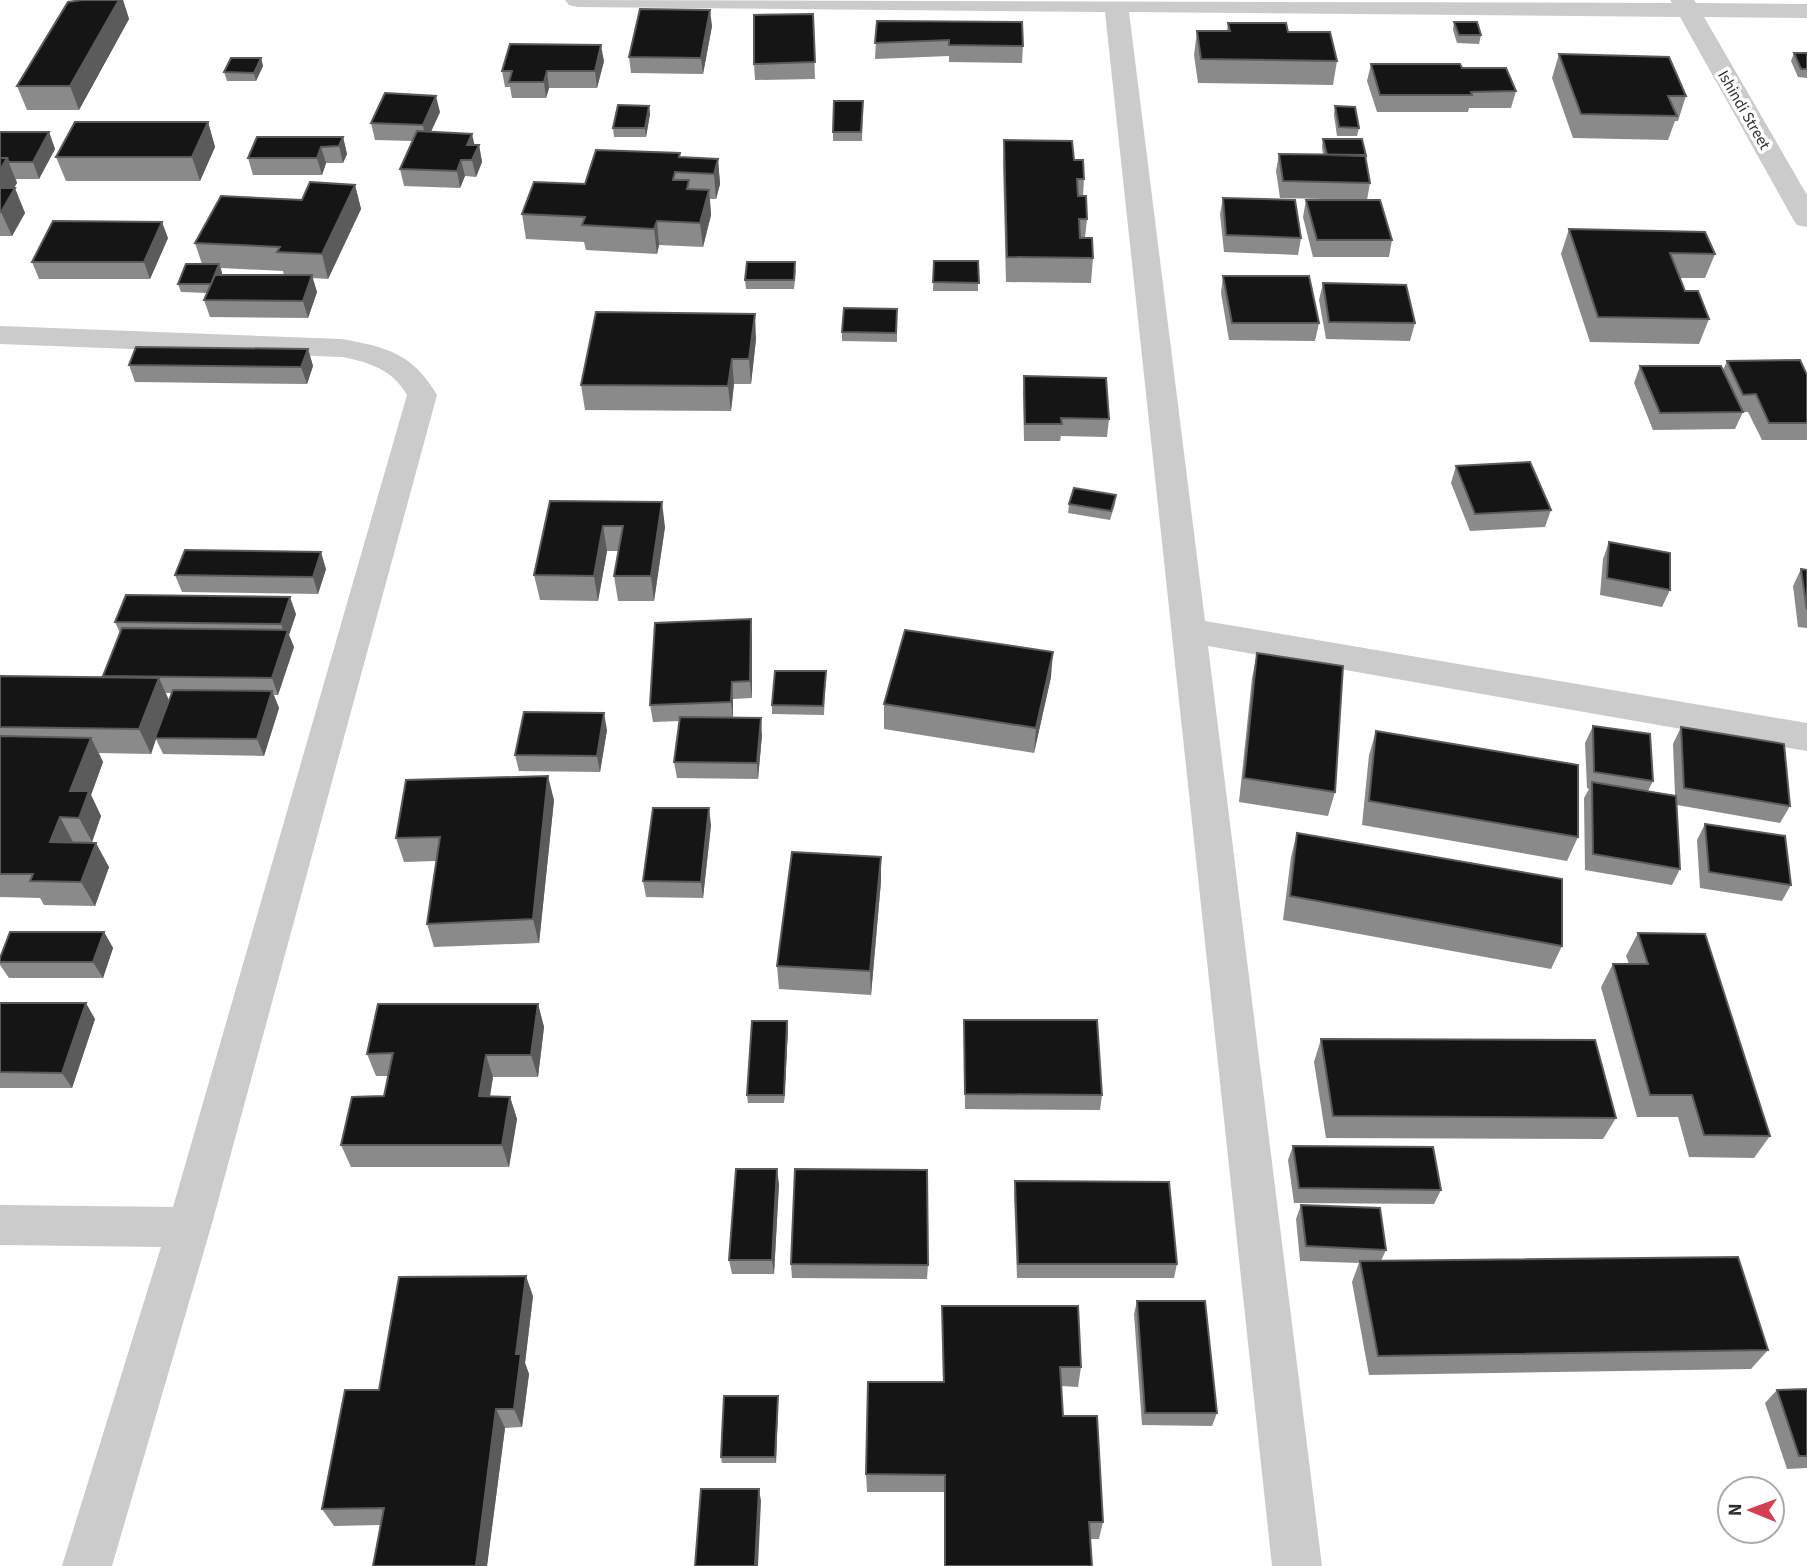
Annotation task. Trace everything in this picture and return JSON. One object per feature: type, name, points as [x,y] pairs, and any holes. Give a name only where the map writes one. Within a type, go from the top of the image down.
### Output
[{"type":"street","points":[[577,0],[1685,5],[1807,12]]},
{"type":"street","points":[[1117,2],[1297,1566]]},
{"type":"street","name":"Ishindi Street","points":[[1685,5],[1807,219]]},
{"type":"street","points":[[0,335],[342,348],[377,354],[398,364],[415,380],[422,395],[189,1227],[87,1566]]},
{"type":"street","points":[[1190,631],[1807,737]]},
{"type":"street","points":[[0,1225],[189,1227]]},
{"type":"building","points":[[119,0],[70,86],[17,86],[68,2]]},
{"type":"building","points":[[640,9],[710,10],[701,58],[629,57]]},
{"type":"building","points":[[813,14],[815,62],[754,64],[754,15]]},
{"type":"building","points":[[877,21],[1022,22],[1023,46],[949,45],[949,40],[875,43]]},
{"type":"building","points":[[1454,22],[1477,22],[1481,35],[1459,35]]},
{"type":"building","points":[[1228,23],[1286,23],[1288,32],[1330,32],[1337,61],[1201,59],[1197,31],[1230,31]]},
{"type":"building","points":[[510,44],[601,45],[595,71],[547,71],[544,82],[509,82],[512,71],[502,71]]},
{"type":"building","points":[[1794,53],[1807,53],[1807,69],[1801,69]]},
{"type":"building","points":[[1559,54],[1669,57],[1686,96],[1668,96],[1677,116],[1581,114]]},
{"type":"building","points":[[231,58],[261,58],[254,73],[224,72]]},
{"type":"building","points":[[1371,64],[1460,64],[1462,68],[1506,68],[1516,91],[1471,92],[1472,95],[1380,95]]},
{"type":"building","points":[[385,93],[436,96],[423,125],[371,123]]},
{"type":"building","points":[[834,101],[863,101],[861,132],[833,132]]},
{"type":"building","points":[[618,105],[649,106],[645,128],[613,128]]},
{"type":"building","points":[[1335,106],[1355,107],[1359,128],[1339,127]]},
{"type":"building","points":[[75,122],[208,122],[192,157],[56,157]]},
{"type":"building","points":[[417,131],[472,134],[467,145],[479,145],[472,160],[461,160],[457,171],[400,169]]},
{"type":"building","points":[[0,132],[49,132],[33,162],[9,162],[7,158],[0,158]]},
{"type":"building","points":[[257,137],[343,137],[339,146],[321,147],[317,158],[248,158]]},
{"type":"building","points":[[1323,139],[1362,139],[1366,156],[1327,155]]},
{"type":"building","points":[[1004,140],[1072,141],[1074,160],[1083,160],[1084,179],[1077,179],[1078,196],[1086,196],[1087,219],[1079,219],[1080,238],[1092,238],[1093,258],[1007,257]]},
{"type":"building","points":[[596,150],[680,153],[679,157],[718,159],[714,174],[675,172],[673,180],[689,180],[687,189],[709,190],[700,223],[657,221],[654,229],[582,225],[585,217],[522,214],[534,182],[585,184]]},
{"type":"building","points":[[1279,154],[1365,155],[1370,183],[1283,181]]},
{"type":"building","points":[[0,158],[7,158],[0,170]]},
{"type":"building","points":[[310,182],[355,185],[322,254],[277,252],[280,247],[195,243],[221,196],[302,200]]},
{"type":"building","points":[[0,188],[15,188],[1,212],[0,211]]},
{"type":"building","points":[[1223,198],[1295,200],[1301,238],[1226,235]]},
{"type":"building","points":[[1306,200],[1380,200],[1392,240],[1317,240]]},
{"type":"building","points":[[53,221],[162,222],[144,262],[32,262]]},
{"type":"building","points":[[1569,229],[1705,232],[1715,254],[1670,253],[1685,291],[1698,291],[1709,319],[1598,317]]},
{"type":"building","points":[[934,261],[978,261],[979,283],[933,282]]},
{"type":"building","points":[[747,262],[795,262],[794,280],[745,280]]},
{"type":"building","points":[[186,264],[219,264],[211,284],[178,284]]},
{"type":"building","points":[[215,275],[312,275],[303,301],[204,300]]},
{"type":"building","points":[[1223,276],[1309,276],[1319,323],[1232,323]]},
{"type":"building","points":[[1323,283],[1406,285],[1415,323],[1329,322]]},
{"type":"building","points":[[844,308],[897,309],[896,333],[842,332]]},
{"type":"building","points":[[596,312],[755,314],[749,359],[732,359],[728,386],[581,385]]},
{"type":"building","points":[[136,347],[308,349],[301,367],[129,365]]},
{"type":"building","points":[[1800,360],[1807,375],[1807,423],[1769,423],[1756,394],[1743,395],[1727,361]]},
{"type":"building","points":[[1640,366],[1721,366],[1743,412],[1660,413]]},
{"type":"building","points":[[1024,376],[1106,378],[1109,419],[1061,418],[1062,424],[1025,424]]},
{"type":"building","points":[[1530,462],[1551,510],[1475,514],[1456,466]]},
{"type":"building","points":[[1074,488],[1116,495],[1111,511],[1069,504]]},
{"type":"building","points":[[550,501],[662,502],[651,576],[614,576],[623,526],[603,526],[594,576],[534,575]]},
{"type":"building","points":[[1609,542],[1670,553],[1670,590],[1607,578]]},
{"type":"building","points":[[185,550],[321,552],[313,577],[175,575]]},
{"type":"building","points":[[1801,569],[1807,570],[1807,610]]},
{"type":"building","points":[[126,595],[290,597],[281,624],[115,622]]},
{"type":"building","points":[[751,619],[750,681],[732,682],[731,702],[650,705],[655,623]]},
{"type":"building","points":[[122,628],[288,630],[272,678],[103,676]]},
{"type":"building","points":[[905,630],[1053,652],[1036,728],[884,704]]},
{"type":"building","points":[[1257,653],[1343,666],[1335,792],[1244,778]]},
{"type":"building","points":[[775,671],[826,671],[823,706],[772,705]]},
{"type":"building","points":[[0,676],[159,678],[139,729],[0,727]]},
{"type":"building","points":[[173,690],[272,691],[257,739],[155,738]]},
{"type":"building","points":[[524,712],[604,713],[597,756],[515,755]]},
{"type":"building","points":[[680,717],[761,718],[757,763],[674,762]]},
{"type":"building","points":[[1593,726],[1650,734],[1653,781],[1594,772]]},
{"type":"building","points":[[1681,727],[1784,744],[1790,806],[1684,788]]},
{"type":"building","points":[[1376,731],[1578,765],[1578,837],[1369,801]]},
{"type":"building","points":[[0,736],[91,738],[70,791],[89,791],[79,818],[60,817],[50,842],[96,843],[81,882],[30,881],[33,874],[0,874]]},
{"type":"building","points":[[548,776],[533,919],[427,924],[440,837],[396,838],[406,780]]},
{"type":"building","points":[[1592,782],[1676,796],[1680,869],[1593,854]]},
{"type":"building","points":[[653,808],[709,808],[701,882],[643,881]]},
{"type":"building","points":[[1705,824],[1785,836],[1791,885],[1709,872]]},
{"type":"building","points":[[1297,833],[1562,879],[1562,946],[1290,896]]},
{"type":"building","points":[[792,852],[881,857],[870,971],[777,966]]},
{"type":"building","points":[[10,932],[104,932],[93,962],[0,962]]},
{"type":"building","points":[[1638,933],[1705,934],[1770,1136],[1704,1135],[1692,1095],[1650,1095],[1613,964],[1648,964]]},
{"type":"building","points":[[0,1003],[86,1003],[62,1073],[0,1072]]},
{"type":"building","points":[[378,1004],[538,1004],[531,1055],[486,1055],[479,1096],[510,1097],[502,1145],[341,1145],[352,1097],[384,1096],[393,1053],[367,1054]]},
{"type":"building","points":[[964,1020],[1097,1020],[1102,1095],[965,1094]]},
{"type":"building","points":[[752,1021],[787,1021],[784,1095],[747,1095]]},
{"type":"building","points":[[1321,1039],[1595,1040],[1616,1118],[1333,1116]]},
{"type":"building","points":[[1293,1146],[1433,1147],[1441,1190],[1299,1188]]},
{"type":"building","points":[[736,1169],[777,1169],[772,1260],[729,1260]]},
{"type":"building","points":[[795,1169],[927,1170],[928,1265],[791,1264]]},
{"type":"building","points":[[1015,1181],[1169,1182],[1177,1264],[1018,1264]]},
{"type":"building","points":[[1301,1205],[1380,1208],[1386,1250],[1306,1246]]},
{"type":"building","points":[[1738,1257],[1768,1350],[1378,1356],[1360,1261]]},
{"type":"building","points":[[526,1276],[516,1354],[521,1354],[514,1409],[496,1409],[476,1566],[373,1566],[384,1508],[322,1509],[345,1390],[379,1390],[399,1277]]},
{"type":"building","points":[[1137,1301],[1205,1301],[1217,1413],[1145,1413]]},
{"type":"building","points":[[942,1306],[1078,1306],[1081,1367],[1060,1367],[1063,1416],[1097,1416],[1103,1522],[1089,1522],[1092,1566],[945,1566],[945,1475],[866,1474],[868,1382],[944,1382]]},
{"type":"building","points":[[1807,1389],[1807,1456],[1799,1456],[1777,1390]]},
{"type":"building","points":[[724,1396],[778,1396],[775,1457],[721,1457]]},
{"type":"building","points":[[701,1489],[759,1489],[755,1566],[695,1566]]}]
